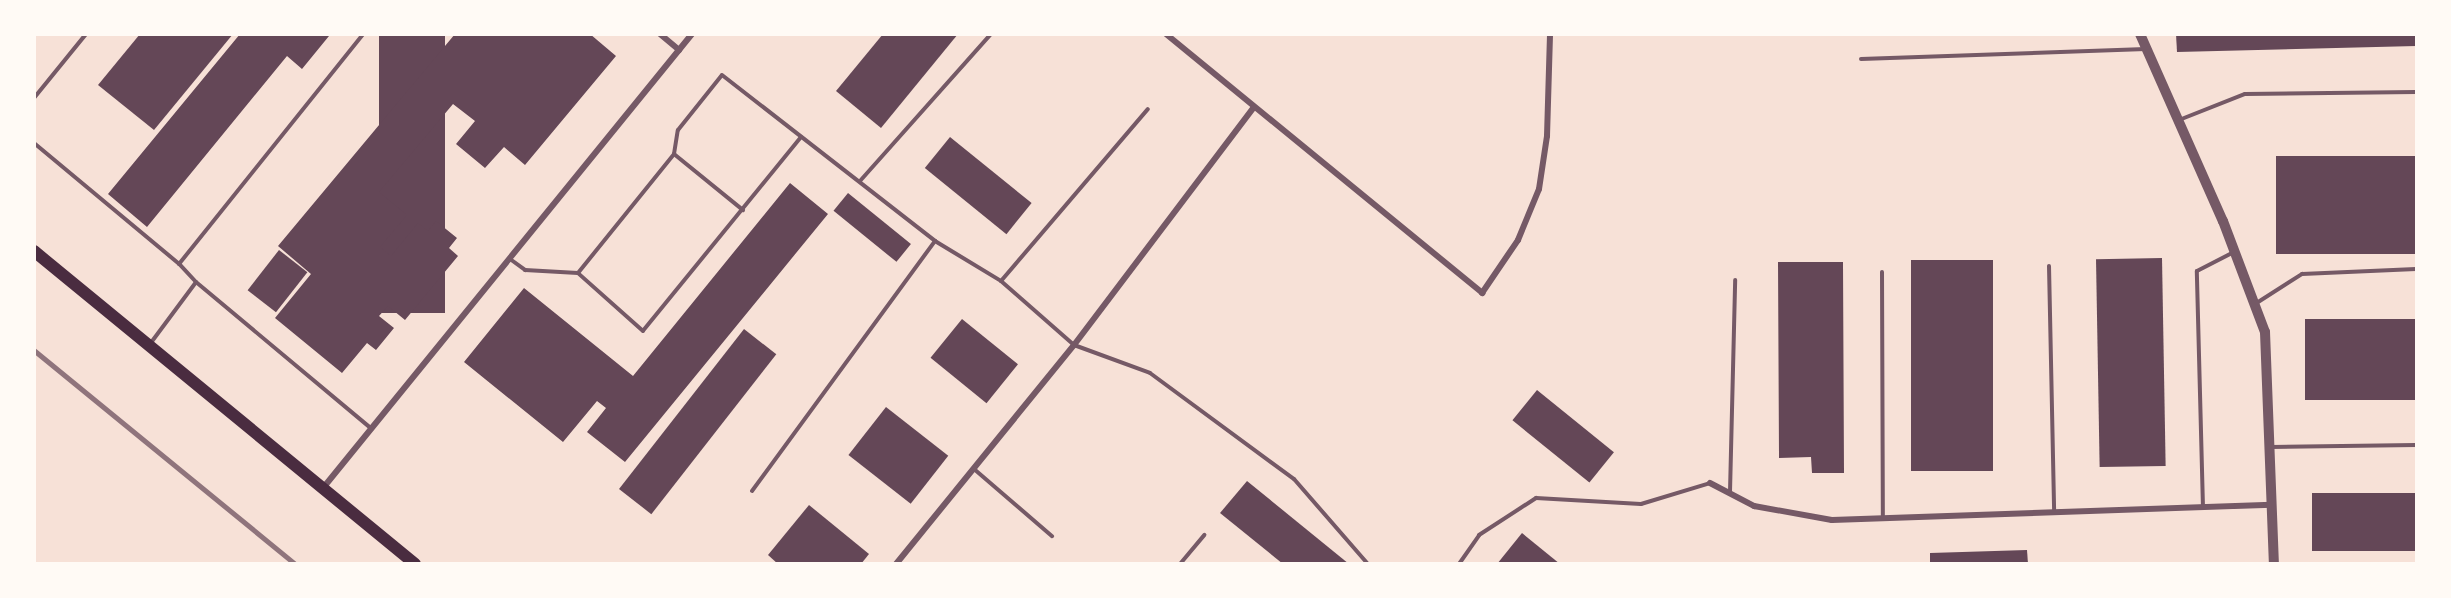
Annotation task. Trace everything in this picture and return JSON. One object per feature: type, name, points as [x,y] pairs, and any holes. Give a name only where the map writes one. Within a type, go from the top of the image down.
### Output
[{"type":"main road","points":[[34,251],[415,564]]},
{"type":"street","points":[[660,34],[679,50]]},
{"type":"street","points":[[323,489],[692,34]]},
{"type":"street","points":[[1166,34],[1253,108],[1482,293],[1518,240],[1539,189],[1547,136],[1550,34]]},
{"type":"street","points":[[2140,34],[2235,252],[2265,332],[2274,564]]},
{"type":"street","points":[[896,564],[1074,345],[1253,108]]},
{"type":"street","points":[[1710,483],[1754,506],[1832,520],[2273,505]]},
{"type":"lane","points":[[34,98],[86,34]]},
{"type":"lane","points":[[179,264],[363,34]]},
{"type":"lane","points":[[860,181],[991,34]]},
{"type":"lane","points":[[1861,59],[2147,50]]},
{"type":"lane","points":[[578,273],[674,154],[678,130],[722,75],[935,241],[1001,281],[1074,345],[1150,373],[1294,479],[1368,564]]},
{"type":"lane","points":[[2178,120],[2245,94],[2416,92]]},
{"type":"lane","points":[[1001,281],[1148,109]]},
{"type":"lane","points":[[510,258],[525,270],[578,273],[643,331],[801,136]]},
{"type":"lane","points":[[34,143],[372,429]]},
{"type":"lane","points":[[674,154],[743,210]]},
{"type":"lane","points":[[752,491],[935,241]]},
{"type":"lane","points":[[2203,508],[2197,271],[2235,252]]},
{"type":"lane","points":[[2049,266],[2054,512]]},
{"type":"lane","points":[[2254,304],[2302,274],[2416,269]]},
{"type":"lane","points":[[1882,272],[1883,518]]},
{"type":"lane","points":[[1730,492],[1735,280]]},
{"type":"lane","points":[[148,346],[196,282]]},
{"type":"lane","points":[[2270,447],[2416,445]]},
{"type":"lane","points":[[973,468],[1052,536]]},
{"type":"lane","points":[[1459,564],[1479,535],[1536,498],[1641,504],[1710,483]]},
{"type":"lane","points":[[1180,564],[1204,536]]},
{"type":"building","points":[[140,34],[233,34],[154,130],[98,85]]},
{"type":"building","points":[[240,34],[329,36],[302,69],[287,56],[147,227],[108,194]]},
{"type":"building","points":[[379,34],[445,34],[445,313],[379,313]]},
{"type":"building","points":[[455,34],[590,34],[616,56],[525,165],[504,147],[485,168],[456,144],[475,121],[453,104],[379,192],[407,215],[380,247],[391,256],[418,223],[428,231],[436,221],[457,238],[449,248],[458,256],[405,320],[388,306],[379,316],[394,328],[376,350],[367,343],[342,373],[275,318],[311,274],[278,246]]},
{"type":"building","points":[[883,34],[958,34],[881,128],[836,91]]},
{"type":"building","points":[[2176,34],[2416,34],[2416,46],[2177,52]]},
{"type":"building","points":[[950,137],[1032,203],[1006,234],[925,168]]},
{"type":"building","points":[[2276,156],[2416,156],[2416,254],[2276,254]]},
{"type":"building","points":[[790,183],[828,214],[625,462],[587,432],[606,408],[597,401],[563,442],[464,362],[524,288],[633,376]]},
{"type":"building","points":[[848,193],[911,244],[896,262],[834,211]]},
{"type":"building","points":[[279,250],[307,272],[276,312],[248,290]]},
{"type":"building","points":[[2162,258],[2166,466],[2100,467],[2096,259]]},
{"type":"building","points":[[1911,260],[1993,260],[1993,471],[1911,471]]},
{"type":"building","points":[[1778,262],[1843,262],[1844,473],[1812,473],[1811,457],[1779,458]]},
{"type":"building","points":[[962,319],[1018,364],[986,403],[931,358]]},
{"type":"building","points":[[2305,319],[2416,319],[2416,400],[2305,400]]},
{"type":"building","points":[[744,329],[776,354],[651,514],[619,489]]},
{"type":"building","points":[[1537,390],[1614,452],[1589,483],[1512,420]]},
{"type":"building","points":[[886,407],[948,456],[911,504],[848,455]]},
{"type":"building","points":[[1247,481],[1349,564],[1283,564],[1220,513]]},
{"type":"building","points":[[2312,493],[2416,493],[2416,551],[2312,551]]},
{"type":"building","points":[[809,505],[869,554],[861,564],[778,564],[768,555]]},
{"type":"building","points":[[1522,533],[1560,564],[1497,564]]},
{"type":"building","points":[[2027,550],[2028,564],[1930,564],[1930,553]]},
{"type":"railway","points":[[34,350],[295,564]]}]
